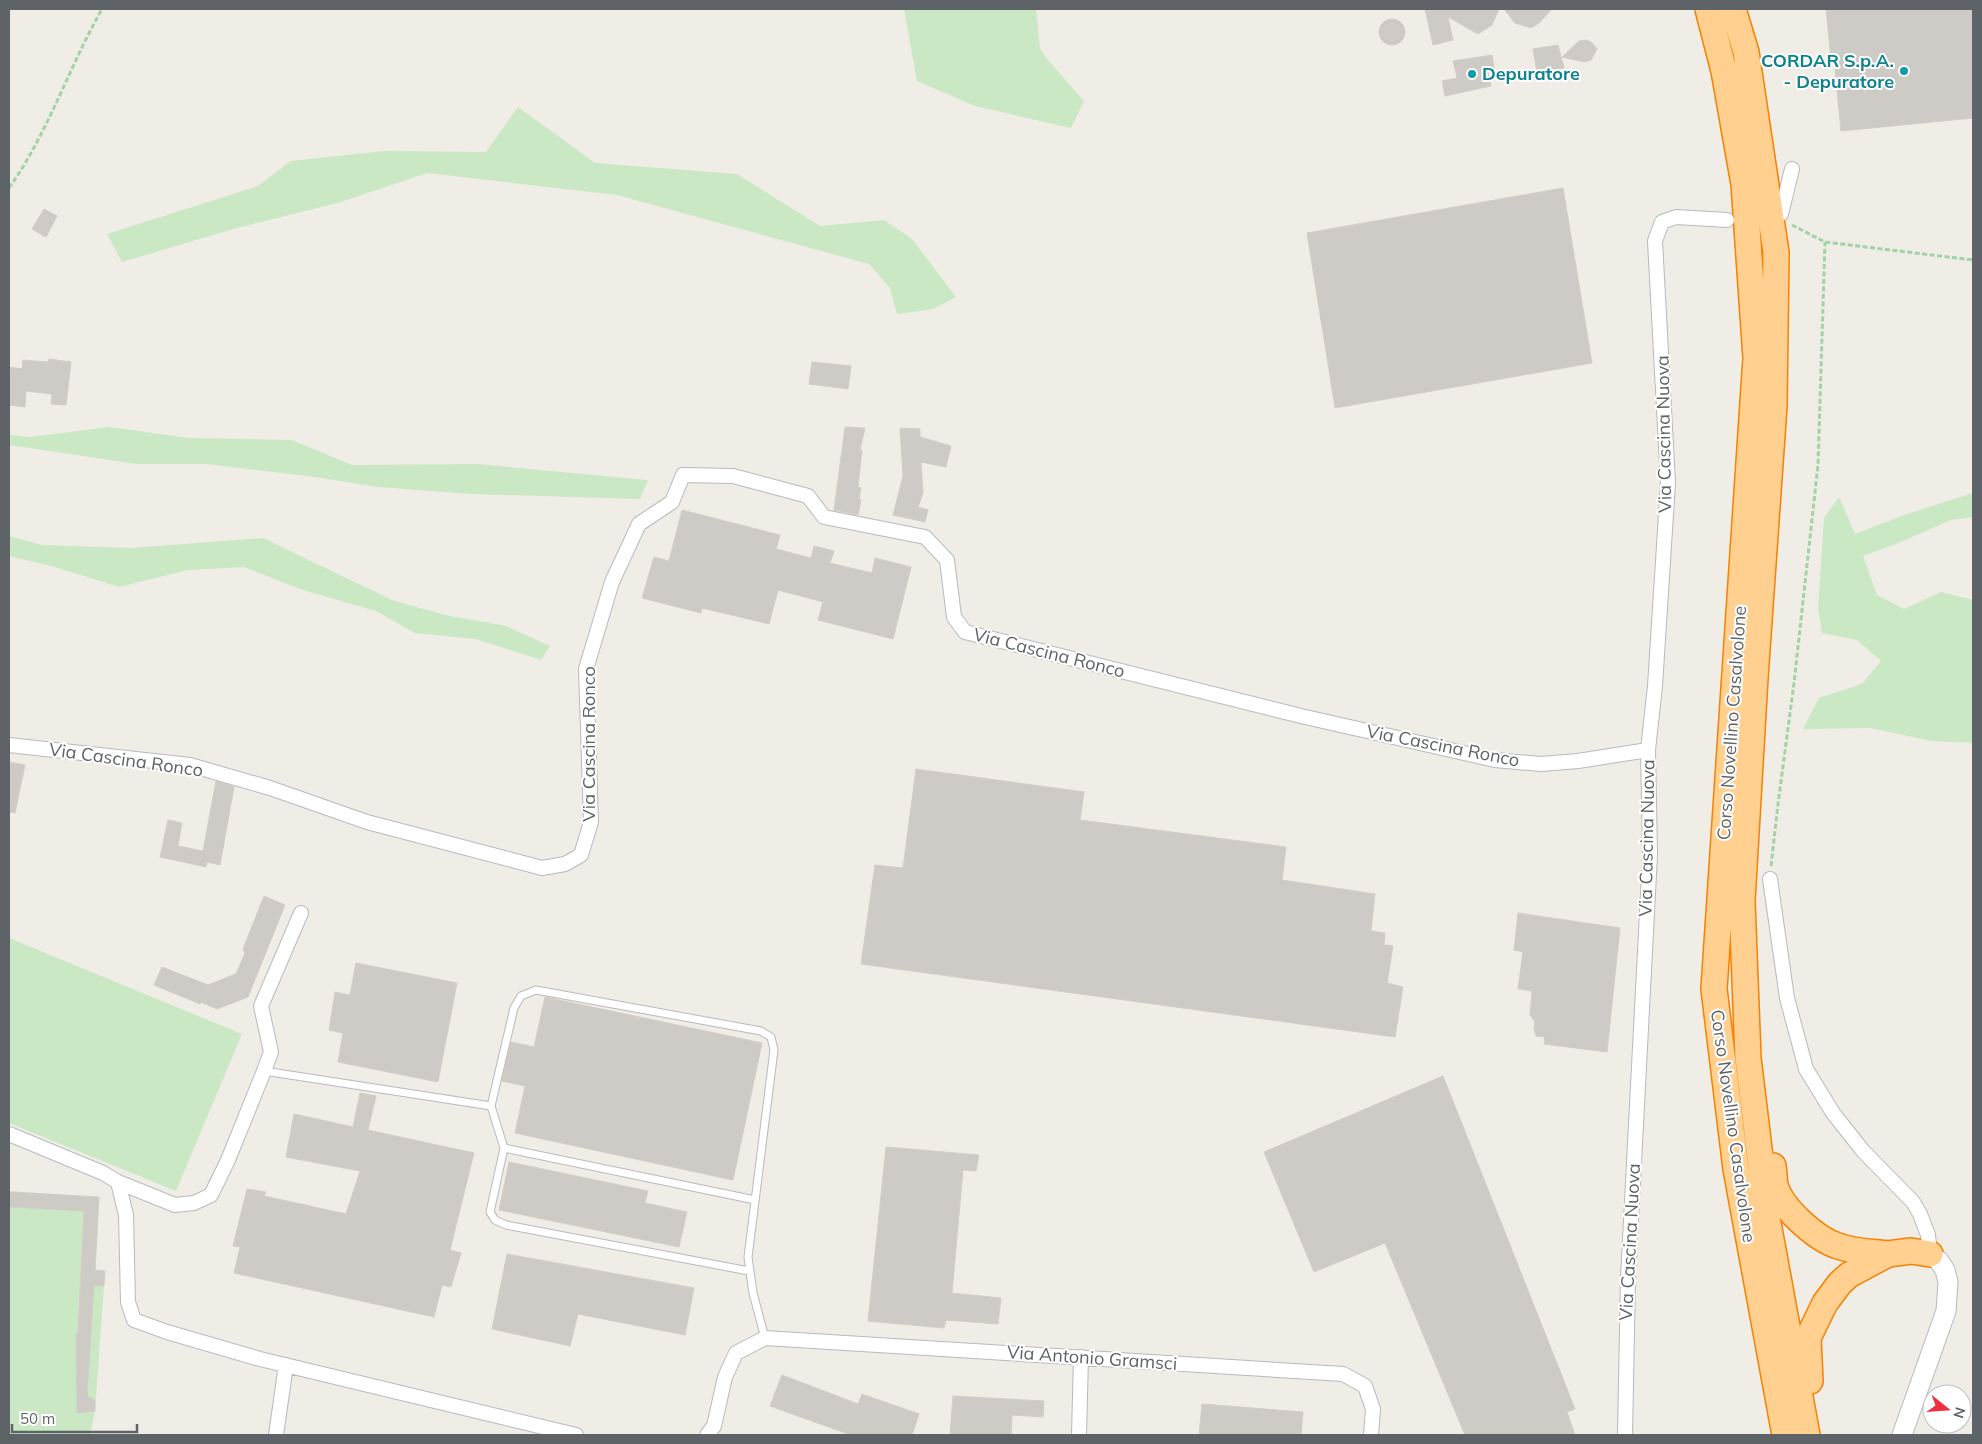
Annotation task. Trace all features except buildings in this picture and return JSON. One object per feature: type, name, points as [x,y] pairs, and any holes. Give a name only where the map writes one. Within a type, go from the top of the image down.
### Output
[{"type":"highway","name":"Corso Novellino Casalvolone","points":[[1708,9],[1724,71],[1744,184],[1756,358],[1714,989],[1736,1169],[1785,1435]]},
{"type":"highway","name":"Corso Novellino Casalvolone","points":[[1734,9],[1746,52],[1776,252],[1774,406],[1742,901],[1748,1058],[1768,1224],[1807,1435]]},
{"type":"highway","points":[[1743,922],[1776,1187],[1788,1207],[1801,1223],[1816,1236],[1838,1246],[1863,1252],[1888,1254],[1911,1250],[1930,1254]]},
{"type":"highway","points":[[1736,1169],[1760,1372],[1770,1435]]},
{"type":"highway","points":[[1818,1435],[1809,1372],[1808,1338],[1825,1303],[1840,1283],[1849,1275],[1888,1254]]},
{"type":"street","points":[[1781,214],[1792,170]]},
{"type":"street","name":"Via Cascina Nuova","points":[[1625,1435],[1628,1278],[1650,855],[1648,750],[1655,686],[1668,483],[1655,241],[1662,222],[1676,217],[1727,220]]},
{"type":"street","name":"Via Cascina Ronco","points":[[9,745],[190,765],[270,788],[367,822],[542,868],[565,864],[581,855],[591,822],[586,669],[598,625],[612,582],[639,524],[672,502],[683,475],[733,476],[808,496],[824,517],[925,537],[946,560],[954,617],[965,632],[1302,716],[1495,760],[1541,764],[1578,761],[1648,750]]},
{"type":"street","points":[[1770,879],[1787,998],[1806,1069],[1833,1113],[1857,1143],[1913,1202],[1928,1235],[1930,1254],[1939,1261],[1945,1270],[1948,1282],[1946,1311],[1902,1435]]},
{"type":"street","points":[[9,1134],[103,1172],[118,1182],[175,1205],[194,1203],[211,1194],[228,1160],[264,1071],[270,1052],[262,1006],[302,913]]},
{"type":"street","points":[[118,1182],[126,1215],[128,1302],[134,1320],[167,1332],[286,1365],[576,1435]]},
{"type":"street","points":[[707,1435],[714,1426],[725,1377],[736,1354],[764,1338]]},
{"type":"street","name":"Via Antonio Gramsci","points":[[764,1338],[1343,1374],[1365,1386],[1373,1409],[1371,1435]]},
{"type":"street","points":[[1079,1435],[1080,1358]]},
{"type":"street","points":[[276,1435],[286,1365]]},
{"type":"lane","points":[[749,1271],[506,1224],[495,1220],[490,1212],[504,1148],[491,1106],[514,1008],[521,996],[536,990],[761,1031],[771,1037],[774,1050],[748,1257],[749,1271],[764,1338]]},
{"type":"lane","points":[[264,1071],[491,1106]]},
{"type":"lane","points":[[504,1148],[755,1200]]},
{"type":"path","points":[[9,188],[34,148],[87,36],[102,9]]},
{"type":"path","points":[[1781,214],[1794,227],[1825,242],[1973,260]]},
{"type":"path","points":[[1770,879],[1818,465],[1825,242]]},
{"type":"green space","points":[[904,9],[1036,9],[1040,48],[1047,59],[1084,101],[1071,128],[975,106],[917,81]]},
{"type":"green space","points":[[518,107],[595,163],[737,174],[820,226],[884,220],[912,239],[956,297],[933,309],[897,314],[890,288],[869,264],[617,195],[427,173],[341,202],[237,228],[122,262],[107,234],[258,186],[291,161],[384,151],[486,152]]},
{"type":"green space","points":[[109,427],[189,438],[292,440],[352,465],[477,464],[648,480],[640,499],[471,494],[378,487],[315,477],[206,464],[137,464],[9,445],[9,435],[31,437]]},
{"type":"green space","points":[[1973,493],[1973,517],[1951,520],[1863,556],[1877,595],[1904,609],[1941,592],[1973,600],[1973,743],[1932,741],[1870,728],[1803,729],[1819,698],[1862,684],[1881,661],[1857,640],[1822,633],[1818,609],[1824,518],[1839,497],[1855,534],[1907,514]]},
{"type":"green space","points":[[9,536],[42,545],[131,548],[263,538],[392,600],[445,615],[506,626],[550,646],[541,660],[476,639],[415,633],[376,611],[303,590],[244,567],[188,570],[119,587],[55,567],[9,556]]},
{"type":"green space","points":[[9,938],[242,1034],[176,1191],[9,1123]]},
{"type":"green space","points":[[9,1191],[99,1197],[95,1270],[105,1271],[95,1411],[90,1435],[9,1435]]},
{"type":"place","name":"CORDAR S.p.A. - Depuratore","points":[[1904,71]]},
{"type":"place","name":"Depuratore","points":[[1472,74]]}]
